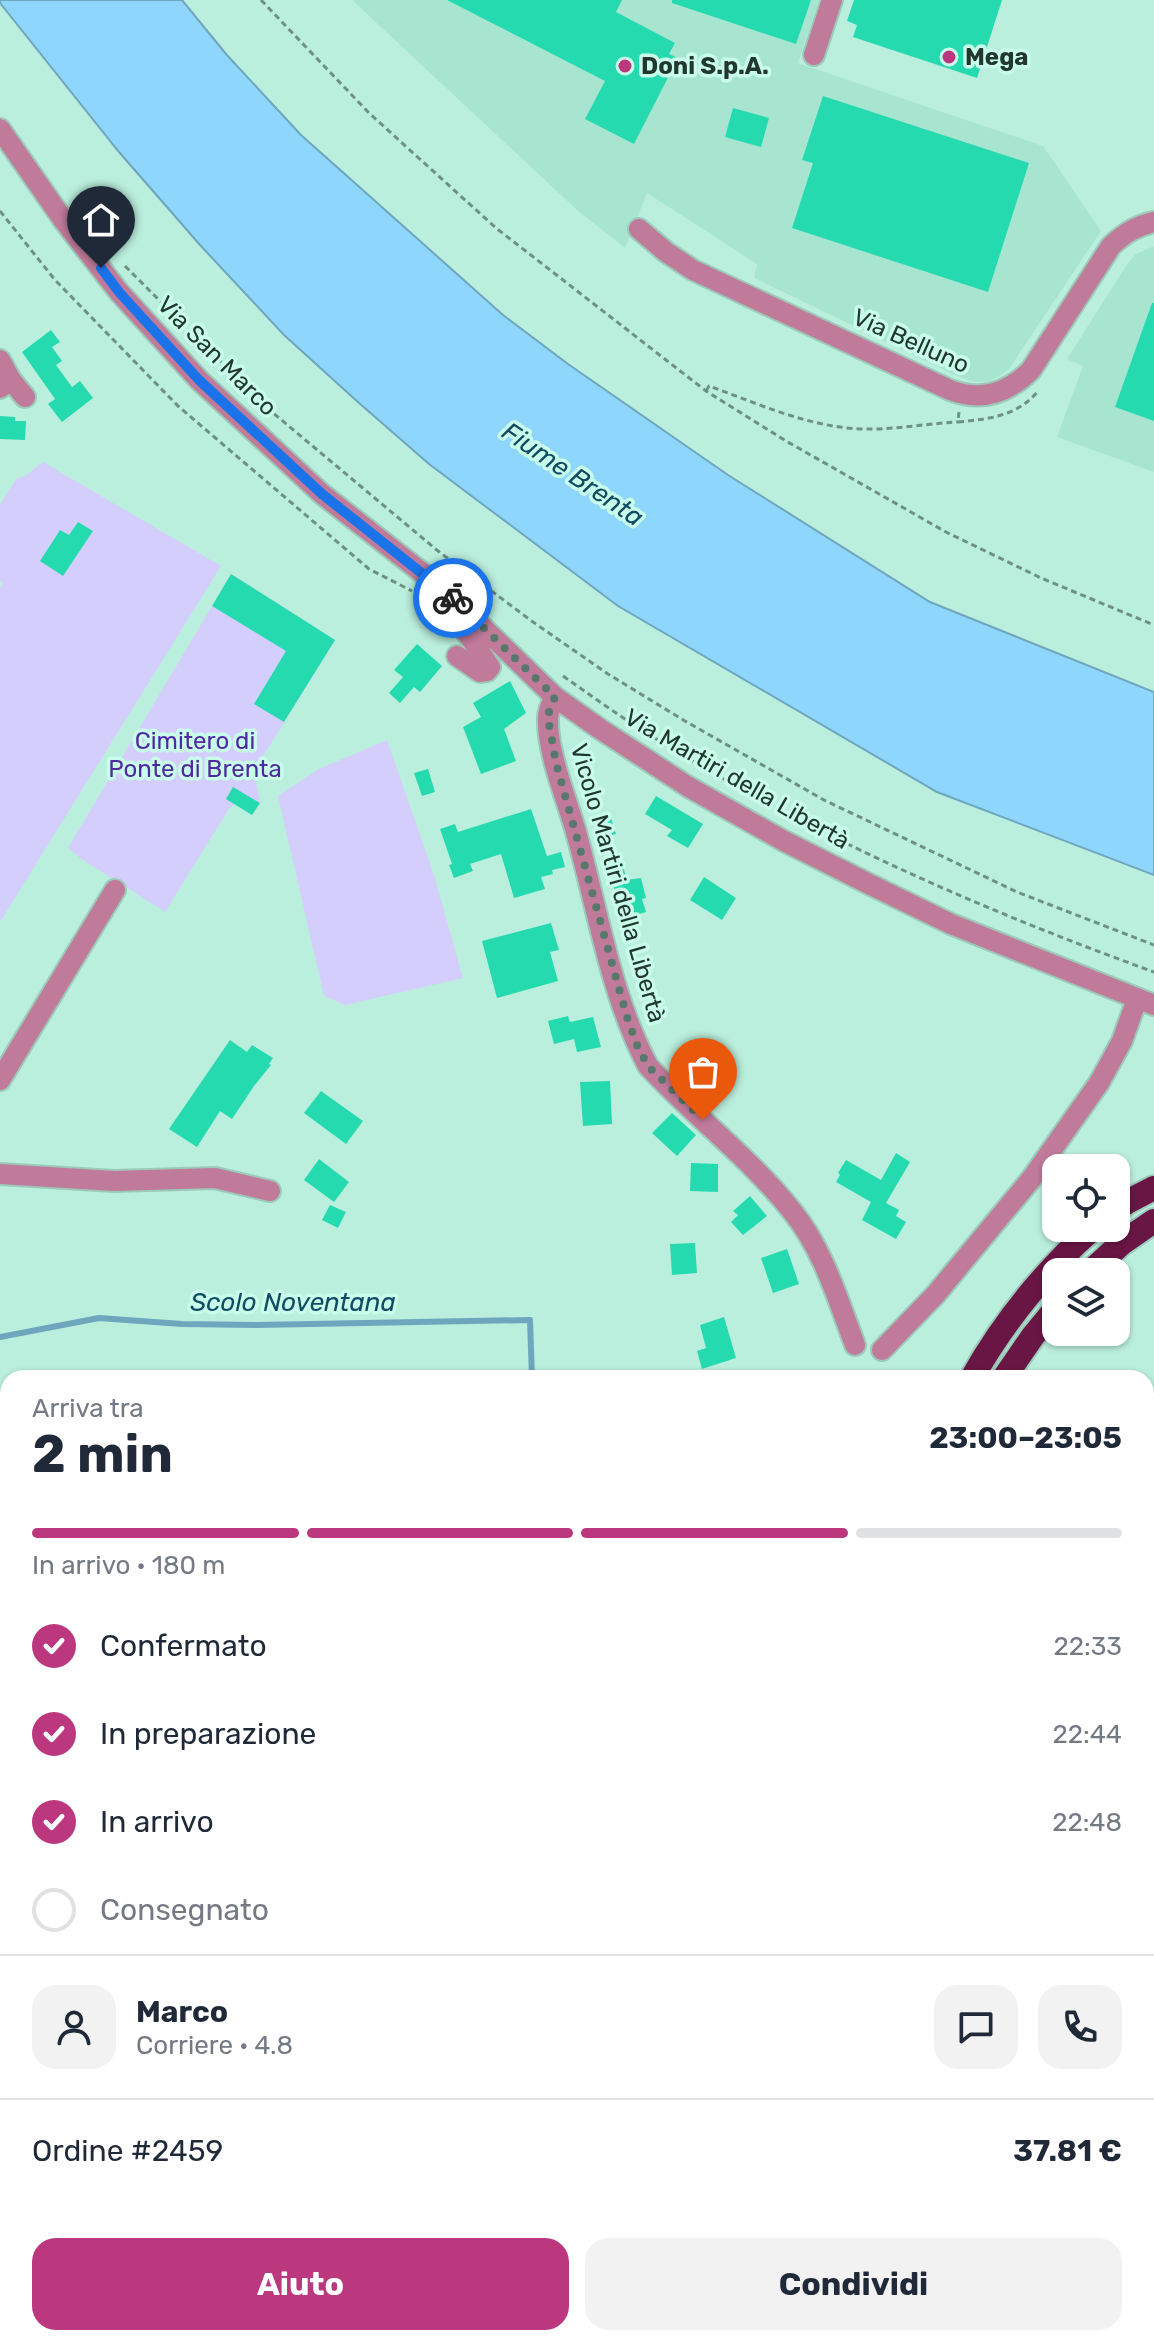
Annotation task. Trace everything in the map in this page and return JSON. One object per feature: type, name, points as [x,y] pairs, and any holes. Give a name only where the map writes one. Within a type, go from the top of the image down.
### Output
[{"type":"highway","points":[[1130,1200],[1154,1188]]},
{"type":"highway","points":[[1105,1258],[1154,1221]]},
{"type":"highway","points":[[977,1370],[997,1336],[1038,1284],[1078,1242]]},
{"type":"highway","points":[[1010,1370],[1042,1325]]},
{"type":"street","points":[[814,55],[832,0]]},
{"type":"street","name":"Via San Marco","points":[[0,129],[64,221],[119,292],[199,380],[322,494]]},
{"type":"street","name":"Via Belluno","points":[[639,229],[693,270],[950,390],[975,396],[1006,391],[1020,382],[1031,370],[1111,246],[1139,225],[1154,222]]},
{"type":"street","points":[[0,360],[5,384],[25,397]]},
{"type":"street","name":"Via Martiri della Libertà","points":[[322,494],[442,588],[555,697],[687,786],[798,848],[951,924],[1146,1002],[1099,1083],[1032,1178],[936,1294],[882,1350]]},
{"type":"street","points":[[442,588],[442,603],[490,667],[480,672],[457,656]]},
{"type":"street","name":"Vicolo Martiri della Libertà","points":[[555,697],[548,718],[556,763],[617,988],[637,1045],[656,1075],[794,1213],[827,1272],[855,1345]]},
{"type":"street","points":[[0,1080],[115,890]]},
{"type":"street","points":[[0,1174],[114,1181],[215,1178],[270,1191]]},
{"type":"path","points":[[261,0],[369,113],[496,228],[706,391],[786,441],[946,532],[1041,578],[1154,625]]},
{"type":"path","points":[[0,211],[55,280],[178,406],[369,569],[414,592],[442,588]]},
{"type":"path","points":[[116,256],[266,407],[438,551],[608,674],[836,806],[1017,892],[1154,945]]},
{"type":"path","points":[[706,391],[709,386],[842,428],[874,429],[958,422]]},
{"type":"path","points":[[561,675],[653,737],[821,832],[958,895],[1154,972]]},
{"type":"shaded area","points":[[352,0],[819,0],[798,63],[1043,146],[1101,231],[1009,369],[989,381],[975,382],[754,278],[757,264],[647,193],[625,248],[577,210]]},
{"type":"shaded area","points":[[1152,247],[1154,472],[1057,437],[1083,366],[1067,359],[1126,266],[1136,254]]},
{"type":"green space","points":[[43,462],[221,566],[0,922],[0,588],[3,583],[0,582],[0,505],[16,479]]},
{"type":"green space","name":"Cimitero di Ponte di Brenta","points":[[231,574],[335,640],[254,771],[260,803],[252,815],[234,804],[229,809],[165,912],[68,848]]},
{"type":"green space","points":[[387,740],[434,875],[463,978],[345,1005],[324,996],[278,796],[319,769]]},
{"type":"water","name":"Fiume Brenta","points":[[0,0],[182,0],[226,54],[301,135],[503,315],[568,364],[728,475],[930,602],[1154,692],[1154,875],[937,792],[618,606],[429,464],[284,335],[200,245],[119,152]]},
{"type":"building","name":"Doni S.p.A.","points":[[447,0],[622,0],[616,12],[675,43],[669,54],[678,58],[634,144],[585,119],[605,81]]},
{"type":"building","points":[[672,0],[811,0],[796,44],[672,3]]},
{"type":"building","name":"Mega","points":[[854,0],[1002,0],[977,78],[853,37],[857,25],[847,21]]},
{"type":"building","points":[[823,96],[1029,163],[988,292],[792,228],[813,163],[802,160]]},
{"type":"building","points":[[733,108],[769,118],[761,147],[725,137]]},
{"type":"building","points":[[1154,303],[1154,421],[1115,407]]},
{"type":"building","points":[[51,330],[60,342],[52,347],[62,361],[56,365],[72,387],[80,381],[93,398],[62,422],[48,404],[55,399],[22,352]]},
{"type":"building","points":[[0,416],[26,421],[25,440],[0,439]]},
{"type":"building","points":[[78,522],[93,531],[63,576],[40,561],[60,530],[69,535]]},
{"type":"building","points":[[231,574],[335,640],[284,722],[254,704],[286,651],[212,606]]},
{"type":"building","points":[[417,644],[442,666],[420,692],[414,687],[400,703],[389,693],[403,677],[394,670]]},
{"type":"building","points":[[510,681],[526,713],[504,729],[516,761],[481,774],[463,727],[481,717],[473,703]]},
{"type":"building","points":[[428,769],[435,792],[422,796],[414,773]]},
{"type":"building","points":[[233,787],[260,803],[252,815],[226,799]]},
{"type":"building","points":[[656,796],[703,824],[688,848],[667,836],[672,830],[645,814]]},
{"type":"building","points":[[531,809],[547,856],[561,852],[565,867],[541,877],[545,889],[514,898],[501,854],[470,864],[473,871],[454,878],[440,829],[455,824],[458,832]]},
{"type":"building","points":[[610,815],[616,834],[601,838],[595,820]]},
{"type":"building","points":[[620,856],[627,880],[641,878],[646,898],[642,899],[646,912],[622,919],[607,861]]},
{"type":"building","points":[[704,877],[736,898],[722,920],[690,900]]},
{"type":"building","points":[[551,923],[559,950],[550,952],[558,981],[497,998],[482,941]]},
{"type":"building","points":[[568,1016],[570,1022],[593,1017],[601,1047],[577,1052],[574,1039],[554,1044],[548,1021]]},
{"type":"building","points":[[230,1040],[247,1052],[252,1045],[273,1058],[271,1065],[232,1119],[220,1111],[197,1147],[169,1129]]},
{"type":"building","points":[[610,1081],[612,1124],[583,1126],[580,1082]]},
{"type":"building","points":[[321,1091],[363,1121],[346,1144],[304,1113]]},
{"type":"building","points":[[672,1113],[696,1135],[677,1156],[652,1133]]},
{"type":"building","points":[[896,1153],[910,1162],[886,1203],[899,1210],[896,1216],[906,1222],[896,1239],[862,1220],[871,1202],[836,1182],[846,1160],[881,1180]]},
{"type":"building","points":[[319,1159],[349,1182],[334,1202],[304,1180]]},
{"type":"building","points":[[691,1163],[718,1164],[718,1192],[690,1191]]},
{"type":"building","points":[[750,1196],[767,1216],[743,1235],[731,1222],[738,1215],[733,1211]]},
{"type":"building","points":[[330,1205],[346,1212],[338,1228],[322,1220]]},
{"type":"building","points":[[695,1243],[697,1273],[672,1275],[670,1244]]},
{"type":"building","points":[[787,1249],[799,1284],[773,1293],[761,1258]]},
{"type":"building","points":[[724,1317],[736,1358],[702,1369],[697,1351],[706,1348],[700,1325]]},
{"type":"waterway","name":"Scolo Noventana","points":[[0,1337],[99,1318],[257,1325],[530,1320],[532,1370]]},
{"type":"way so far","points":[[453,598],[555,697],[548,718],[556,763],[627,1017],[648,1066],[703,1120]]},
{"type":"place","name":"Mega","points":[[949,57]]},
{"type":"place","name":"Doni S.p.A.","points":[[625,66]]},
{"type":"route","points":[[101,268],[199,380],[322,494],[453,598]]}]
